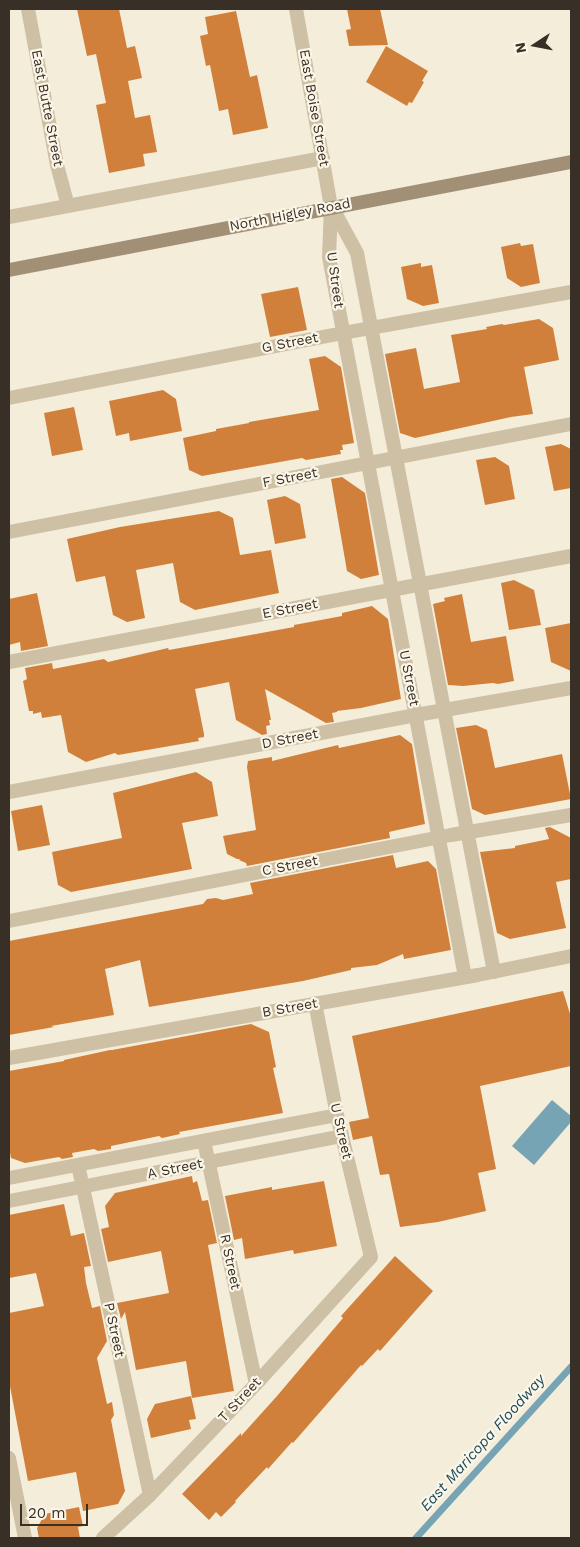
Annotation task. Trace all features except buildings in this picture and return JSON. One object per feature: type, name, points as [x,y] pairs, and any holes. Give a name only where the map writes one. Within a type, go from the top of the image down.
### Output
[{"type":"main road","name":"North Higley Road","points":[[9,270],[571,162]]},
{"type":"street","name":"East Butte Street","points":[[28,9],[68,206]]},
{"type":"street","name":"East Boise Street","points":[[296,9],[332,207]]},
{"type":"street","points":[[9,218],[323,158]]},
{"type":"street","name":"U Street","points":[[332,207],[357,253],[494,972]]},
{"type":"street","name":"U Street","points":[[332,207],[329,257],[465,977]]},
{"type":"street","name":"G Street","points":[[9,398],[343,332],[571,292]]},
{"type":"street","name":"F Street","points":[[9,532],[571,424]]},
{"type":"street","name":"E Street","points":[[9,662],[571,556]]},
{"type":"street","name":"D Street","points":[[9,792],[571,688]]},
{"type":"street","name":"C Street","points":[[9,920],[439,837],[571,815]]},
{"type":"street","name":"B Street","points":[[9,1058],[494,972],[571,956]]},
{"type":"street","name":"U Street","points":[[316,1003],[337,1115],[371,1258]]},
{"type":"street","name":"A Street","points":[[9,1178],[337,1115]]},
{"type":"street","name":"A Street","points":[[9,1201],[342,1136]]},
{"type":"street","name":"R Street","points":[[204,1140],[256,1384]]},
{"type":"street","name":"P Street","points":[[78,1165],[150,1495]]},
{"type":"street","name":"T Street","points":[[103,1538],[150,1495],[256,1384],[371,1258]]},
{"type":"street","points":[[9,1458],[25,1538]]},
{"type":"water","points":[[552,1100],[571,1116],[571,1122],[534,1165],[512,1146]]},
{"type":"waterway","name":"East Maricopa Floodway","points":[[416,1538],[571,1367]]}]
